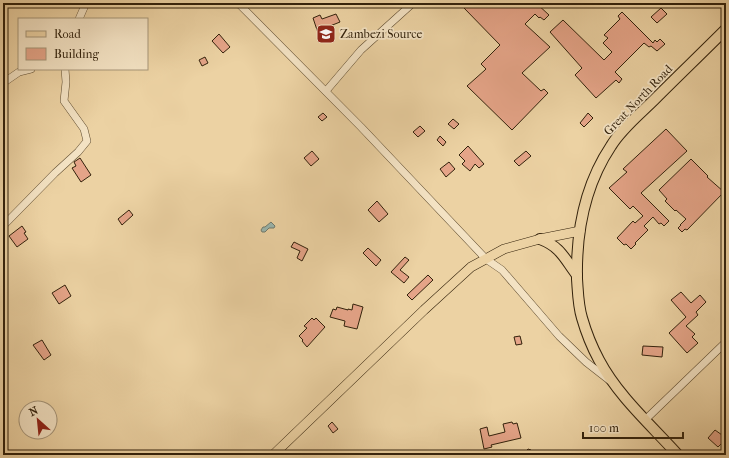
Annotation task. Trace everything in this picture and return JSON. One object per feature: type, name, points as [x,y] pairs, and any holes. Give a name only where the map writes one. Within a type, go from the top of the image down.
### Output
[{"type":"highway","name":"Great North Road","points":[[678,455],[614,384],[599,360],[582,317],[578,294],[577,250],[583,211],[589,191],[598,167],[612,145],[627,126],[726,29]]},
{"type":"highway","points":[[540,239],[555,246],[577,275]]},
{"type":"main road","points":[[273,455],[471,267],[504,249],[540,239],[580,231]]},
{"type":"street","points":[[79,18],[86,3]]},
{"type":"street","points":[[238,3],[326,90],[486,259],[502,270],[559,336],[586,362],[614,384]]},
{"type":"street","points":[[326,90],[361,50],[413,3]]},
{"type":"street","points":[[3,83],[19,72],[27,70]]},
{"type":"street","points":[[3,226],[55,173],[78,152],[87,141],[84,129],[64,101],[66,82],[65,70]]},
{"type":"street","points":[[646,420],[726,342]]},
{"type":"water","points":[[271,222],[275,226],[274,228],[269,228],[265,232],[262,232],[261,230],[263,227]]},
{"type":"building","points":[[469,3],[536,3],[549,15],[544,20],[535,14],[525,24],[550,47],[522,73],[541,91],[544,89],[548,93],[512,130],[467,86],[486,69],[481,64],[500,45],[464,8]]},
{"type":"building","points":[[661,8],[667,14],[657,23],[651,17]]},
{"type":"building","points":[[622,12],[653,43],[655,40],[657,42],[660,39],[665,44],[657,51],[644,43],[615,72],[622,79],[619,83],[616,80],[596,98],[575,75],[582,68],[550,32],[563,20],[604,60],[612,52],[603,43],[608,38],[604,35],[620,19],[618,16]]},
{"type":"building","points":[[336,14],[340,22],[325,28],[326,30],[318,33],[313,18],[320,15],[322,19]]},
{"type":"building","points":[[219,34],[230,47],[223,53],[212,41]]},
{"type":"building","points":[[205,57],[208,63],[202,66],[199,60]]},
{"type":"building","points":[[323,113],[327,117],[322,121],[318,117]]},
{"type":"building","points":[[588,113],[593,118],[584,127],[580,123]]},
{"type":"building","points":[[453,119],[459,124],[454,129],[448,124]]},
{"type":"building","points":[[420,126],[425,131],[418,137],[413,132]]},
{"type":"building","points":[[666,129],[687,151],[641,193],[669,221],[664,226],[661,223],[659,224],[653,217],[644,226],[648,230],[631,249],[617,238],[633,221],[635,223],[643,216],[633,206],[630,209],[609,188],[627,172],[623,169]]},
{"type":"building","points":[[440,136],[446,142],[443,146],[437,140]]},
{"type":"building","points":[[468,146],[484,164],[479,168],[475,164],[470,171],[462,164],[465,161],[459,155]]},
{"type":"building","points":[[312,151],[319,159],[311,166],[304,158]]},
{"type":"building","points":[[526,151],[531,156],[519,166],[514,161]]},
{"type":"building","points":[[80,158],[91,175],[81,182],[72,168],[76,166],[74,162]]},
{"type":"building","points":[[691,159],[708,176],[707,177],[724,192],[687,230],[685,229],[682,232],[678,228],[686,219],[665,201],[667,199],[659,190]]},
{"type":"building","points":[[449,162],[455,169],[446,177],[440,169]]},
{"type":"building","points":[[377,201],[388,214],[379,222],[368,210]]},
{"type":"building","points":[[129,210],[133,215],[122,225],[118,219]]},
{"type":"building","points":[[22,226],[28,239],[17,247],[9,236]]},
{"type":"building","points":[[294,242],[308,249],[302,261],[297,258],[300,251],[291,247]]},
{"type":"building","points":[[368,248],[381,260],[376,266],[363,253]]},
{"type":"building","points":[[405,257],[409,260],[400,270],[409,277],[404,283],[391,272]]},
{"type":"building","points":[[428,275],[433,280],[412,300],[407,295]]},
{"type":"building","points":[[65,285],[71,296],[59,304],[52,293]]},
{"type":"building","points":[[681,292],[691,303],[700,295],[706,302],[696,312],[698,315],[686,326],[695,334],[692,337],[698,343],[687,353],[669,333],[686,317],[671,300]]},
{"type":"building","points":[[353,304],[363,307],[357,329],[344,326],[345,321],[330,317],[333,309],[336,310],[337,307],[352,310]]},
{"type":"building","points":[[312,318],[314,320],[316,318],[325,327],[307,347],[299,336],[307,328],[304,326]]},
{"type":"building","points":[[520,336],[522,344],[516,345],[514,337]]},
{"type":"building","points":[[42,340],[51,355],[44,360],[33,345]]},
{"type":"building","points":[[643,346],[663,347],[662,357],[642,355]]},
{"type":"building","points":[[332,422],[338,429],[333,433],[328,426]]},
{"type":"building","points":[[512,422],[513,424],[517,423],[521,438],[491,445],[492,447],[484,449],[480,429],[487,427],[489,436],[505,432],[503,424]]},
{"type":"building","points":[[715,430],[722,435],[726,430],[726,439],[718,447],[708,438]]},
{"type":"building","points":[[528,449],[531,450],[535,455],[523,455]]},
{"type":"place","name":"Zambezi Source","points":[[326,34]]}]
